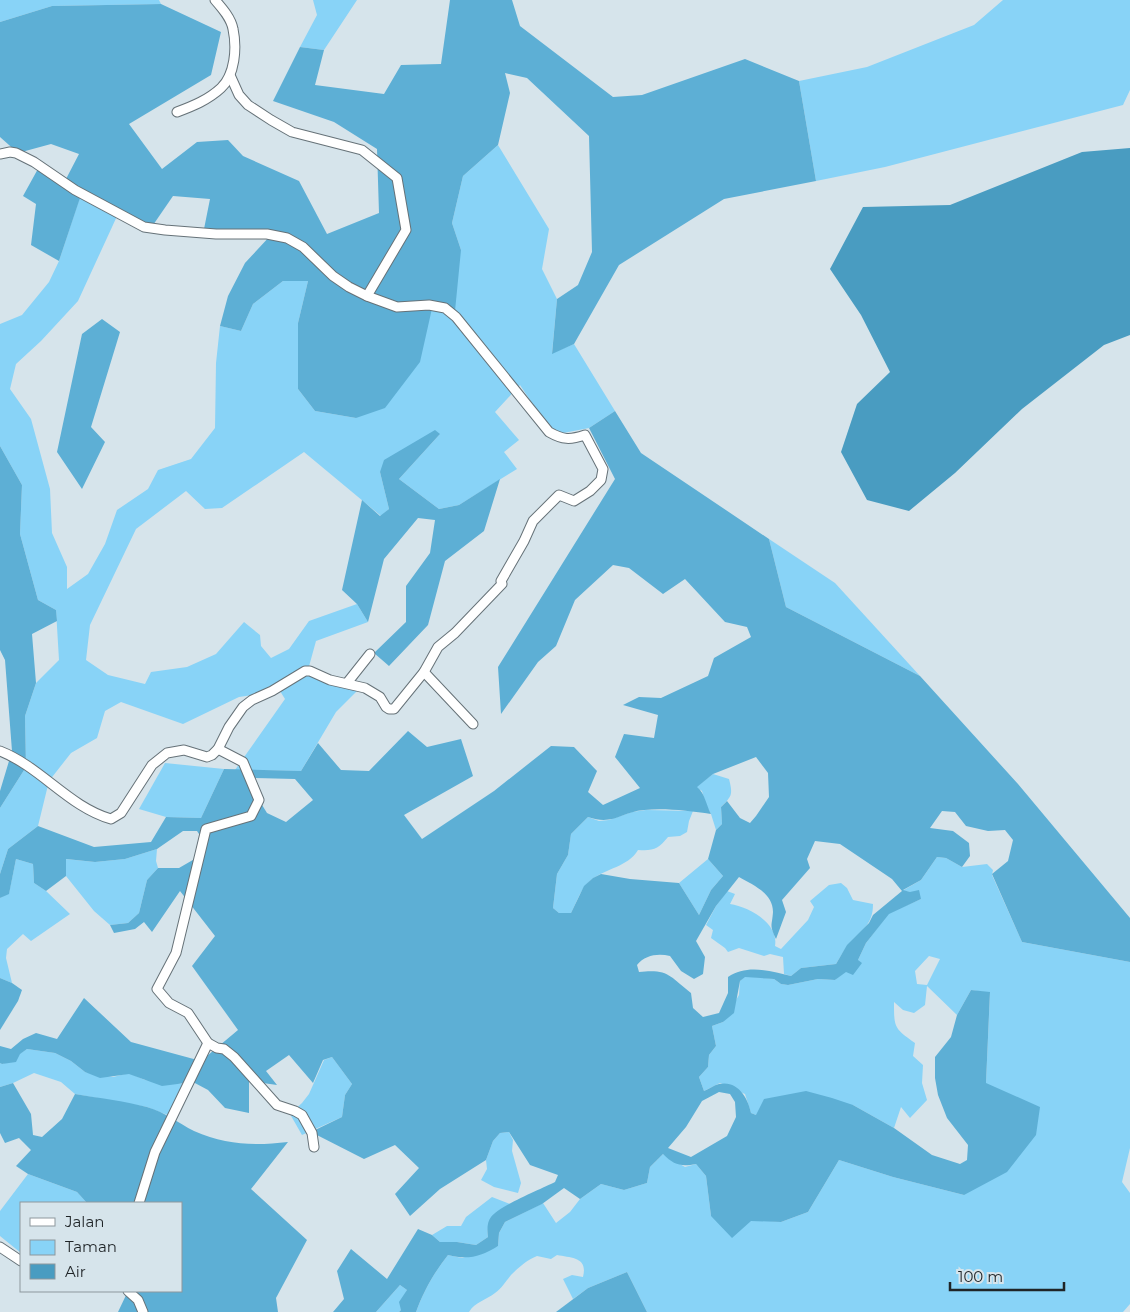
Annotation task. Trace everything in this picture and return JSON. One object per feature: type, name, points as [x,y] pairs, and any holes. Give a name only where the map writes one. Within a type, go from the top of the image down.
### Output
[{"type":"street","points":[[177,112],[201,102],[221,87],[230,75],[234,48],[233,30],[223,9],[215,0]]},
{"type":"street","points":[[230,75],[239,95],[248,106],[292,132],[362,150],[397,178],[406,230],[367,296]]},
{"type":"street","points":[[0,154],[16,153],[34,162],[75,190],[144,227],[216,234],[267,234],[287,238],[303,247],[333,276],[367,296],[397,308],[430,306],[445,308],[456,317],[549,432],[561,439],[585,435],[603,470],[601,480],[590,492],[574,501],[559,495],[534,521],[500,582],[502,584],[455,633],[438,647],[424,672],[394,709],[386,708],[380,697],[365,688],[330,680],[310,671],[305,671],[272,692],[252,700],[243,707],[229,727],[218,749],[212,755],[207,757],[184,750],[168,753],[152,765],[121,813],[111,819],[97,815],[59,790],[34,770],[0,752]]},
{"type":"street","points":[[347,683],[370,654]]},
{"type":"street","points":[[424,672],[474,724]]},
{"type":"street","points":[[218,749],[242,762],[259,800],[251,816],[206,829],[176,953],[157,989],[169,1003],[188,1013],[208,1043],[234,1057],[277,1105],[295,1111],[306,1120],[312,1133],[314,1147]]},
{"type":"street","points":[[139,1202],[155,1152],[208,1043]]},
{"type":"street","points":[[0,1247],[20,1260]]},
{"type":"street","points":[[129,1292],[138,1300],[143,1312]]},
{"type":"green space","points":[[0,0],[159,0],[161,4],[52,6],[0,22]]},
{"type":"green space","points":[[313,0],[357,0],[324,50],[300,47],[317,15]]},
{"type":"green space","points":[[1003,0],[1130,0],[1130,90],[1123,105],[885,167],[816,181],[799,81],[867,67],[974,25]]},
{"type":"green space","points":[[498,145],[549,229],[542,269],[557,299],[552,353],[574,344],[615,411],[589,428],[553,435],[520,385],[495,412],[519,440],[504,452],[517,469],[459,505],[439,509],[399,479],[440,434],[380,472],[389,509],[381,516],[304,452],[222,508],[205,509],[186,491],[136,529],[90,625],[86,660],[108,675],[145,684],[151,672],[187,667],[216,654],[244,622],[260,635],[261,646],[271,658],[289,649],[309,621],[357,604],[368,622],[316,641],[308,670],[358,690],[336,712],[301,771],[235,770],[285,699],[280,691],[239,697],[183,724],[121,702],[105,711],[97,738],[71,753],[49,781],[38,826],[8,849],[0,874],[0,808],[26,767],[25,716],[36,683],[59,660],[56,610],[38,600],[20,534],[22,485],[0,446],[0,324],[22,315],[49,282],[59,261],[80,197],[118,214],[78,301],[41,341],[16,364],[10,389],[31,419],[50,489],[52,533],[67,567],[67,589],[88,574],[105,544],[117,510],[148,489],[158,470],[191,459],[215,428],[216,363],[220,326],[241,331],[253,304],[283,281],[308,281],[298,323],[298,389],[315,411],[356,418],[433,304],[461,250],[452,223],[463,176]]},
{"type":"green space","points":[[769,539],[835,583],[920,676],[786,607]]},
{"type":"green space","points":[[165,763],[224,769],[201,818],[166,817],[139,809]]},
{"type":"green space","points":[[713,774],[729,779],[731,789],[731,795],[721,807],[722,824],[716,830],[702,791],[696,787]]},
{"type":"green space","points":[[646,810],[693,811],[687,832],[680,836],[668,837],[655,848],[638,850],[634,856],[623,864],[591,880],[582,891],[571,913],[559,913],[553,908],[557,874],[568,855],[571,834],[588,817],[599,821],[609,820],[632,812]]},
{"type":"green space","points":[[157,849],[156,861],[158,868],[147,880],[139,913],[128,923],[110,925],[94,911],[66,876],[65,859],[95,862],[125,859]]},
{"type":"green space","points":[[937,857],[946,858],[962,867],[987,864],[993,870],[992,875],[1022,942],[1130,962],[1130,1148],[1122,1182],[1130,1193],[1130,1304],[1123,1312],[647,1312],[627,1272],[588,1288],[573,1299],[563,1279],[572,1275],[583,1277],[583,1266],[578,1260],[557,1255],[551,1259],[537,1256],[526,1262],[511,1275],[502,1287],[477,1303],[469,1312],[416,1312],[422,1296],[448,1255],[462,1258],[498,1246],[499,1233],[505,1222],[543,1203],[556,1223],[570,1212],[580,1199],[601,1184],[624,1190],[647,1183],[650,1167],[663,1154],[685,1167],[696,1164],[706,1176],[711,1216],[781,1222],[808,1212],[839,1160],[893,1177],[964,1195],[986,1083],[990,993],[971,990],[957,1015],[927,986],[925,1005],[914,1013],[903,1010],[894,1002],[894,1017],[897,1027],[915,1043],[913,1056],[923,1065],[922,1083],[927,1100],[910,1118],[901,1107],[894,1128],[853,1105],[756,1115],[751,1113],[745,1094],[720,1083],[704,1091],[699,1077],[708,1067],[709,1055],[716,1046],[712,1026],[723,1022],[739,995],[740,981],[745,976],[774,979],[781,984],[788,985],[818,979],[835,980],[858,960],[866,943],[889,913],[921,899],[910,892],[902,891],[921,880]],"holes":[[[929,956],[940,959],[927,985],[917,984],[915,971]]]},
{"type":"green space","points":[[16,859],[33,864],[34,883],[46,891],[70,914],[31,941],[23,934],[7,949],[6,958],[12,983],[0,978],[0,898],[9,893]]},
{"type":"green space","points":[[708,859],[723,876],[711,890],[699,915],[679,883]]},
{"type":"green space","points":[[841,883],[847,888],[853,900],[873,904],[873,911],[869,922],[847,946],[836,964],[801,968],[791,976],[784,974],[783,957],[770,954],[764,956],[739,948],[728,952],[711,938],[713,930],[706,925],[727,891],[735,894],[730,904],[754,913],[768,923],[775,938],[775,946],[781,949],[808,920],[814,907],[810,901],[829,885]]},
{"type":"green space","points":[[27,1049],[55,1053],[71,1061],[85,1072],[113,1077],[129,1073],[145,1080],[184,1084],[170,1116],[147,1107],[75,1094],[61,1082],[34,1073],[0,1087],[0,1063],[3,1064]]},
{"type":"green space","points":[[332,1057],[352,1084],[345,1095],[342,1117],[302,1135],[290,1114],[309,1094],[324,1060]]},
{"type":"green space","points":[[509,1132],[513,1140],[512,1151],[521,1183],[518,1193],[494,1187],[481,1180],[487,1169],[486,1160],[493,1141],[500,1133]]},
{"type":"green space","points":[[28,1174],[77,1192],[86,1202],[20,1202],[20,1252],[0,1236],[0,1211]]},
{"type":"green space","points":[[492,1197],[510,1204],[490,1220],[488,1237],[476,1245],[440,1242],[432,1235],[447,1226],[461,1226],[466,1217]]},
{"type":"green space","points":[[400,1285],[407,1290],[401,1310],[399,1312],[376,1312]]},
{"type":"shaded area","points":[[450,0],[512,0],[520,26],[613,97],[642,95],[745,59],[799,81],[816,181],[724,199],[619,265],[574,344],[552,354],[557,299],[578,285],[592,252],[589,136],[527,78],[505,73],[510,93],[498,145],[463,176],[452,223],[461,250],[455,311],[433,304],[420,362],[385,408],[356,418],[315,411],[298,389],[298,323],[308,281],[283,281],[253,304],[241,331],[220,326],[228,296],[245,263],[271,235],[203,234],[210,199],[173,196],[151,228],[80,198],[59,261],[31,245],[36,204],[23,196],[39,167],[66,179],[79,154],[51,144],[18,153],[0,137],[0,22],[52,6],[161,4],[221,32],[211,75],[129,124],[162,169],[197,142],[228,140],[243,156],[299,181],[327,234],[379,213],[377,149],[334,122],[273,101],[300,47],[324,50],[315,85],[384,94],[401,65],[441,64]]},
{"type":"shaded area","points":[[102,319],[120,332],[91,427],[105,442],[82,489],[57,452],[82,334]]},
{"type":"shaded area","points":[[615,411],[641,453],[769,539],[786,607],[920,676],[1018,784],[1130,918],[1130,962],[1022,942],[992,874],[1008,861],[1013,840],[1005,830],[988,831],[966,826],[955,812],[942,811],[930,828],[953,831],[969,843],[970,856],[962,867],[946,858],[937,857],[921,880],[903,890],[910,892],[919,890],[921,899],[889,914],[866,943],[858,960],[862,963],[853,975],[846,972],[835,980],[818,979],[788,985],[781,984],[774,979],[745,977],[740,981],[734,1013],[723,1022],[712,1026],[716,1046],[709,1055],[708,1067],[699,1077],[704,1091],[715,1085],[726,1083],[737,1087],[745,1096],[751,1113],[756,1115],[764,1099],[806,1091],[853,1105],[894,1128],[932,1155],[960,1164],[967,1160],[968,1145],[947,1118],[938,1095],[935,1078],[935,1057],[951,1037],[957,1015],[971,990],[990,992],[986,1083],[1040,1107],[1036,1135],[1007,1172],[964,1195],[893,1177],[839,1160],[808,1212],[781,1222],[751,1221],[732,1238],[711,1216],[706,1176],[696,1164],[678,1164],[663,1154],[650,1167],[647,1183],[624,1190],[601,1184],[580,1199],[564,1188],[542,1204],[505,1222],[499,1233],[498,1246],[474,1256],[448,1255],[422,1296],[416,1312],[399,1312],[401,1310],[399,1302],[407,1290],[400,1285],[376,1312],[333,1312],[344,1299],[337,1271],[351,1249],[387,1279],[418,1229],[432,1235],[440,1242],[476,1245],[488,1237],[489,1221],[495,1213],[511,1203],[555,1182],[558,1175],[530,1165],[509,1132],[500,1133],[493,1141],[486,1160],[440,1189],[410,1216],[395,1194],[419,1168],[395,1145],[364,1159],[311,1132],[342,1117],[345,1095],[352,1084],[332,1057],[323,1060],[313,1083],[289,1055],[266,1071],[277,1085],[249,1081],[249,1113],[225,1108],[208,1090],[193,1082],[162,1086],[129,1074],[100,1078],[85,1072],[71,1061],[55,1053],[27,1049],[20,1054],[16,1062],[0,1063],[0,1046],[11,1049],[23,1039],[36,1033],[57,1039],[84,998],[131,1042],[201,1061],[238,1030],[192,966],[215,936],[180,891],[152,932],[144,922],[135,929],[114,933],[110,925],[128,923],[139,913],[147,880],[158,868],[179,868],[198,857],[203,840],[197,831],[183,831],[157,849],[125,859],[95,862],[66,859],[66,876],[46,891],[34,883],[33,864],[16,859],[9,894],[0,898],[0,874],[8,849],[38,826],[94,847],[151,842],[166,817],[201,818],[224,769],[301,771],[318,743],[341,770],[369,771],[408,731],[427,747],[461,739],[473,776],[404,815],[422,839],[494,791],[551,746],[574,747],[597,771],[588,792],[603,805],[640,788],[615,757],[624,734],[654,738],[658,715],[623,705],[639,697],[661,698],[708,676],[714,658],[751,637],[747,627],[725,622],[685,579],[663,594],[629,568],[613,565],[575,600],[556,646],[538,662],[501,714],[498,667],[615,479],[589,428]],"holes":[[[756,757],[768,773],[769,797],[750,823],[740,818],[727,801],[721,807],[722,824],[716,830],[708,859],[723,876],[711,890],[699,915],[679,883],[630,879],[601,874],[584,886],[571,913],[559,913],[553,908],[557,874],[568,855],[571,834],[588,817],[604,820],[636,811],[652,809],[711,814],[704,796],[697,787],[713,774]],[[255,778],[295,779],[313,800],[286,822],[267,813],[254,792]],[[815,841],[840,844],[892,879],[902,891],[873,915],[869,923],[847,945],[836,964],[801,968],[791,976],[759,970],[735,973],[728,977],[728,993],[719,1013],[703,1017],[693,1008],[691,993],[673,978],[663,973],[639,972],[637,965],[640,962],[648,957],[661,955],[670,956],[681,971],[694,979],[703,974],[705,957],[696,941],[716,906],[739,877],[761,890],[770,900],[773,912],[772,928],[776,939],[786,912],[782,900],[810,868],[807,859]],[[719,1092],[730,1094],[735,1102],[736,1117],[727,1136],[691,1157],[668,1148],[686,1127],[702,1101]]]},
{"type":"shaded area","points":[[435,430],[440,434],[399,479],[439,509],[459,505],[500,479],[484,531],[445,561],[428,625],[389,666],[374,653],[406,622],[406,586],[430,553],[435,520],[418,518],[384,559],[368,622],[357,604],[342,590],[362,500],[380,516],[389,509],[380,472],[384,460]]},
{"type":"shaded area","points":[[0,446],[22,485],[20,534],[38,600],[56,610],[57,621],[32,634],[36,683],[25,716],[26,767],[0,808],[0,791],[12,751],[5,660],[0,650]]},
{"type":"shaded area","points":[[0,978],[22,990],[18,1001],[0,1030]]},
{"type":"shaded area","points":[[13,1083],[31,1114],[33,1135],[42,1137],[62,1119],[75,1094],[120,1101],[154,1109],[194,1131],[229,1142],[263,1144],[288,1142],[251,1189],[307,1240],[276,1298],[278,1312],[118,1312],[128,1292],[182,1292],[182,1202],[86,1202],[77,1192],[28,1174],[16,1166],[31,1150],[19,1138],[5,1143],[0,1133],[0,1087]]},
{"type":"shaded area","points":[[627,1272],[647,1312],[556,1312],[588,1288]]},
{"type":"water","points":[[1130,148],[1130,335],[1104,345],[1022,409],[955,473],[909,511],[867,500],[841,452],[857,404],[890,372],[861,315],[830,269],[863,207],[950,205],[1082,152]]}]
